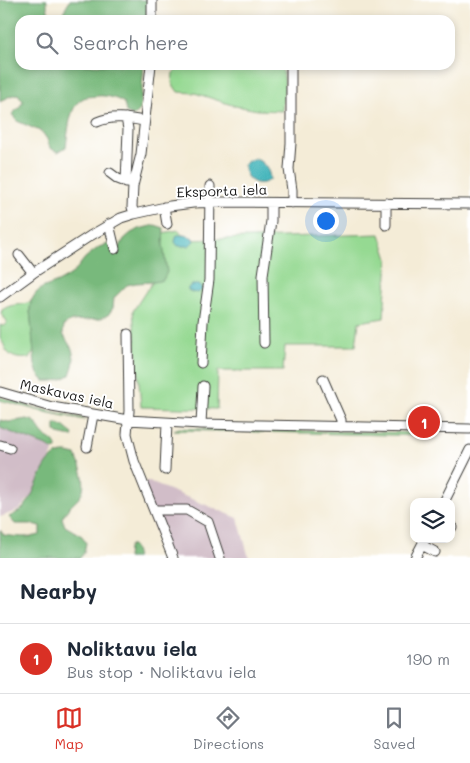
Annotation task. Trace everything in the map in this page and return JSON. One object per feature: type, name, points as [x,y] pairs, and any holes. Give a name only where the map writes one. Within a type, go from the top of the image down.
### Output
[{"type":"street","points":[[152,0],[152,15]]},
{"type":"street","points":[[130,183],[141,154],[150,70]]},
{"type":"street","points":[[291,70],[289,169],[292,203]]},
{"type":"street","points":[[97,122],[104,119],[126,118],[144,121]]},
{"type":"street","points":[[126,118],[134,214]]},
{"type":"street","points":[[110,173],[118,179],[130,183]]},
{"type":"street","points":[[201,363],[203,322],[209,280],[210,186]]},
{"type":"street","name":"Eksporta iela","points":[[0,297],[33,273],[109,224],[134,214],[164,208],[194,203],[470,204]]},
{"type":"street","points":[[264,343],[263,275],[271,221],[271,203]]},
{"type":"street","points":[[386,203],[386,225]]},
{"type":"street","points":[[164,208],[167,224]]},
{"type":"street","points":[[109,224],[115,249]]},
{"type":"street","points":[[19,255],[33,273]]},
{"type":"street","points":[[128,334],[127,434],[134,461],[173,558]]},
{"type":"street","points":[[323,379],[341,420],[341,427]]},
{"type":"street","points":[[200,424],[203,386]]},
{"type":"street","name":"Maskavas iela","points":[[0,392],[52,407],[128,420],[200,424],[470,429]]},
{"type":"street","points":[[87,447],[93,414]]},
{"type":"street","points":[[165,470],[167,423]]},
{"type":"street","points":[[0,445],[10,448]]},
{"type":"street","points":[[446,498],[470,450]]},
{"type":"street","points":[[154,510],[187,510],[208,522],[220,558]]},
{"type":"street","points":[[415,558],[422,543]]},
{"type":"street","points":[[424,543],[435,552]]},
{"type":"shaded area","points":[[0,427],[54,449],[40,486],[19,510],[0,517]]},
{"type":"shaded area","points":[[147,481],[238,518],[249,558],[166,558],[138,487]]},
{"type":"green space","points":[[0,0],[47,0],[49,15],[15,15],[15,70],[144,70],[140,110],[134,116],[126,112],[124,103],[115,98],[100,96],[84,98],[74,108],[66,147],[58,152],[50,148],[42,132],[17,121],[12,114],[23,101],[18,94],[0,102]]},
{"type":"green space","points":[[70,0],[149,0],[148,15],[62,15]]},
{"type":"green space","points":[[176,70],[282,70],[284,94],[282,111],[258,110],[235,106],[195,93],[178,92],[172,83],[173,73]]},
{"type":"green space","points":[[155,225],[164,228],[163,245],[167,272],[163,280],[127,285],[114,298],[113,308],[108,315],[99,319],[72,321],[64,325],[63,334],[72,349],[74,358],[70,375],[57,380],[44,381],[38,374],[35,365],[30,310],[31,301],[36,293],[74,272],[85,258],[99,247],[108,244],[113,251],[120,247],[124,239],[131,233]]},
{"type":"green space","points":[[179,230],[186,240],[380,234],[388,259],[384,318],[359,322],[356,346],[285,346],[283,371],[218,371],[217,409],[141,407],[133,311],[156,278],[157,234]]},
{"type":"green space","points":[[31,301],[30,310],[34,352],[29,358],[16,358],[8,353],[0,339],[0,325],[6,325],[7,321],[1,314],[2,310]]},
{"type":"green space","points":[[0,397],[85,420],[40,411],[0,400]]},
{"type":"green space","points":[[27,419],[35,422],[42,433],[53,441],[57,449],[52,450],[49,447],[0,428],[0,420],[9,422]]},
{"type":"green space","points":[[55,424],[64,427],[73,434],[72,437],[58,434],[55,431]]},
{"type":"green space","points":[[179,428],[434,433],[433,436],[174,430]]},
{"type":"green space","points":[[59,454],[76,455],[84,484],[81,495],[62,518],[65,526],[82,536],[86,543],[84,553],[80,558],[0,558],[0,530],[4,535],[9,536],[27,537],[40,535],[40,526],[15,524],[9,517],[25,506],[48,462]]},
{"type":"green space","points":[[130,545],[135,549],[137,558],[127,558]]},
{"type":"water","points":[[256,159],[262,163],[269,173],[270,180],[265,183],[252,181],[248,178],[244,169],[244,164]]},
{"type":"water","points":[[177,235],[189,236],[194,241],[189,246],[178,246],[175,242]]},
{"type":"water","points":[[192,285],[199,285],[202,287],[202,290],[198,293],[191,292],[188,288]]},
{"type":"place","name":"Noliktavu iela","points":[[424,422]]}]
